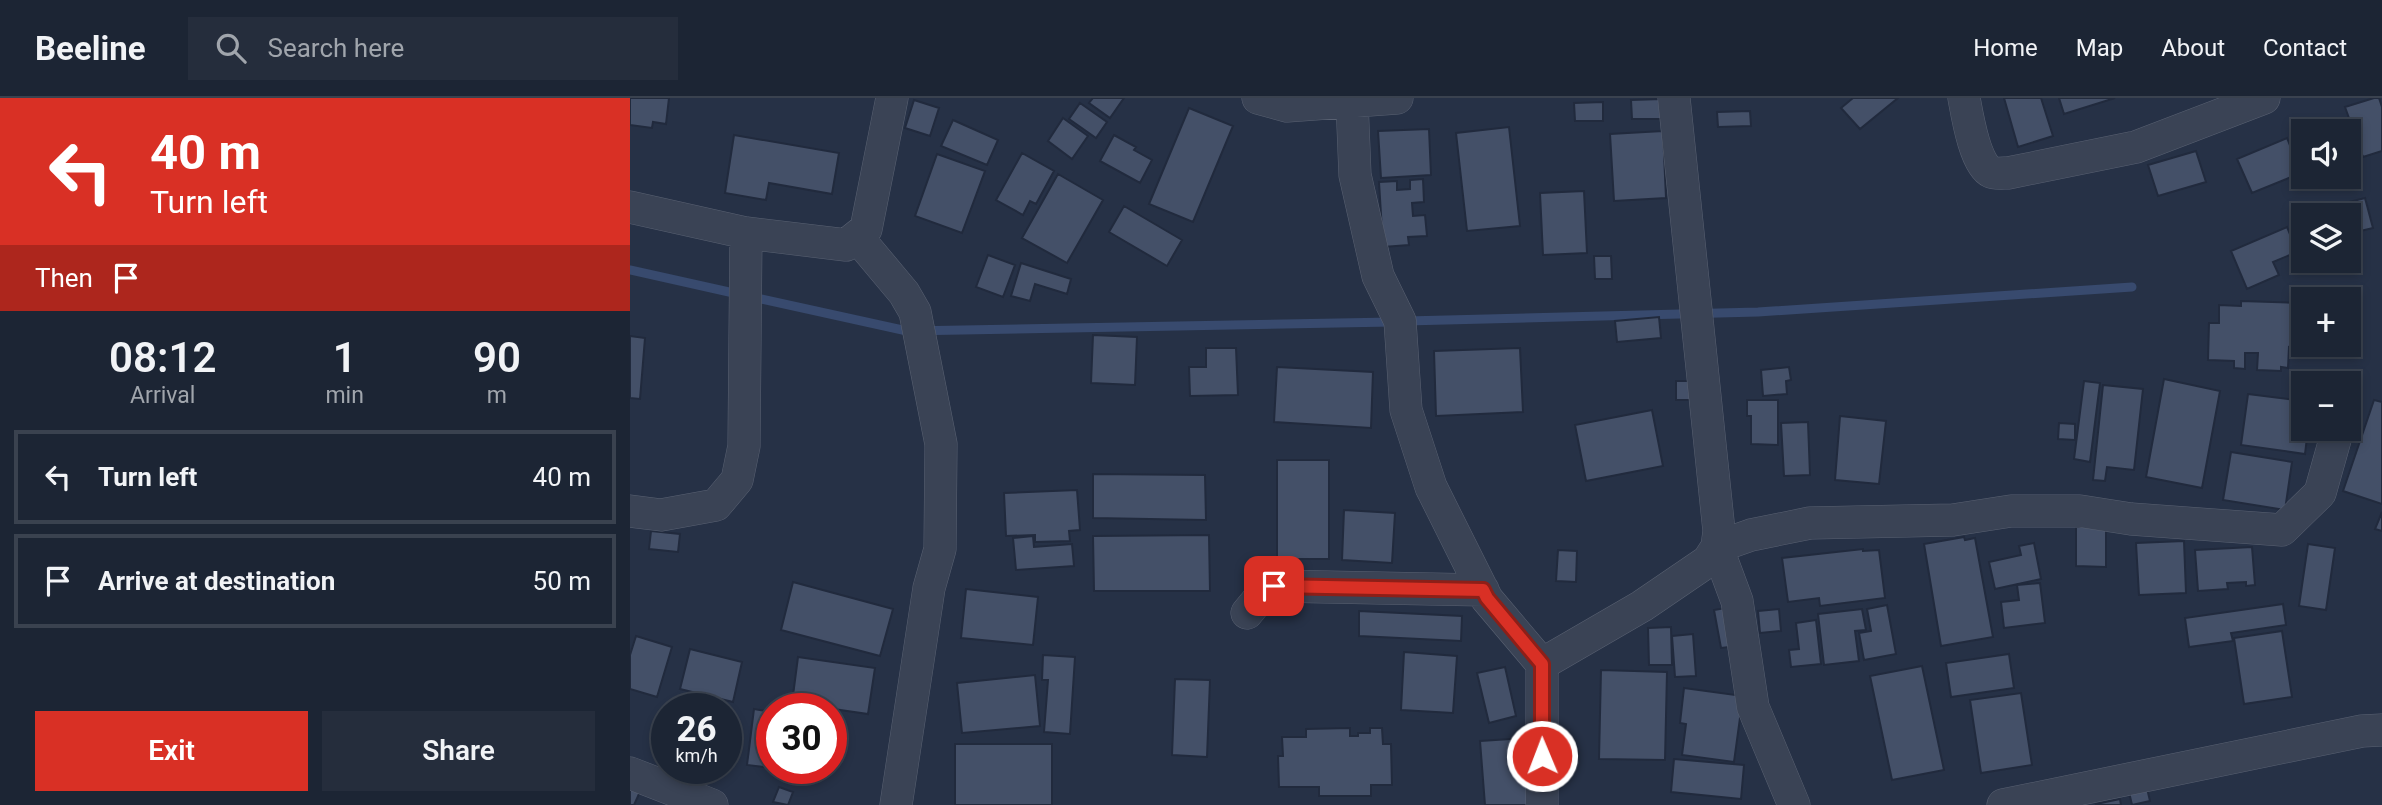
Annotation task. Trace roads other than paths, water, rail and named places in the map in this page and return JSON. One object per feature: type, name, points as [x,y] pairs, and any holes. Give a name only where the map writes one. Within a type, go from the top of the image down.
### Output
[{"type":"street","points":[[630,206],[747,233],[846,245],[866,229],[871,214],[892,98]]},
{"type":"street","points":[[1258,98],[1287,106],[1397,98]]},
{"type":"street","points":[[1542,664],[1642,606],[1708,561],[1717,547],[1720,531],[1674,98]]},
{"type":"street","points":[[1964,98],[1969,126],[1982,164],[1991,172],[2008,173],[2136,148],[2264,98]]},
{"type":"street","points":[[1352,101],[1355,174],[1378,276],[1400,321],[1406,410],[1431,487],[1487,598],[1542,664],[1542,805]]},
{"type":"street","points":[[630,511],[661,515],[716,505],[737,480],[744,446],[747,233]]},
{"type":"street","points":[[858,238],[904,293],[915,312],[941,444],[940,549],[929,588],[896,805]]},
{"type":"street","points":[[1717,547],[1751,535],[1810,523],[1953,520],[2011,511],[2080,511],[2144,521],[2282,530],[2320,493],[2335,441]]},
{"type":"street","points":[[1717,547],[1737,601],[1753,707],[1794,805]]},
{"type":"street","points":[[1247,613],[1261,596],[1274,586],[1483,590]]},
{"type":"street","points":[[2003,805],[2350,734],[2382,730]]},
{"type":"street","points":[[630,773],[712,805]]},
{"type":"waterway","points":[[630,270],[738,294]]},
{"type":"waterway","points":[[1406,321],[1758,312],[2132,287]]},
{"type":"waterway","points":[[752,297],[907,331],[1392,322]]}]
